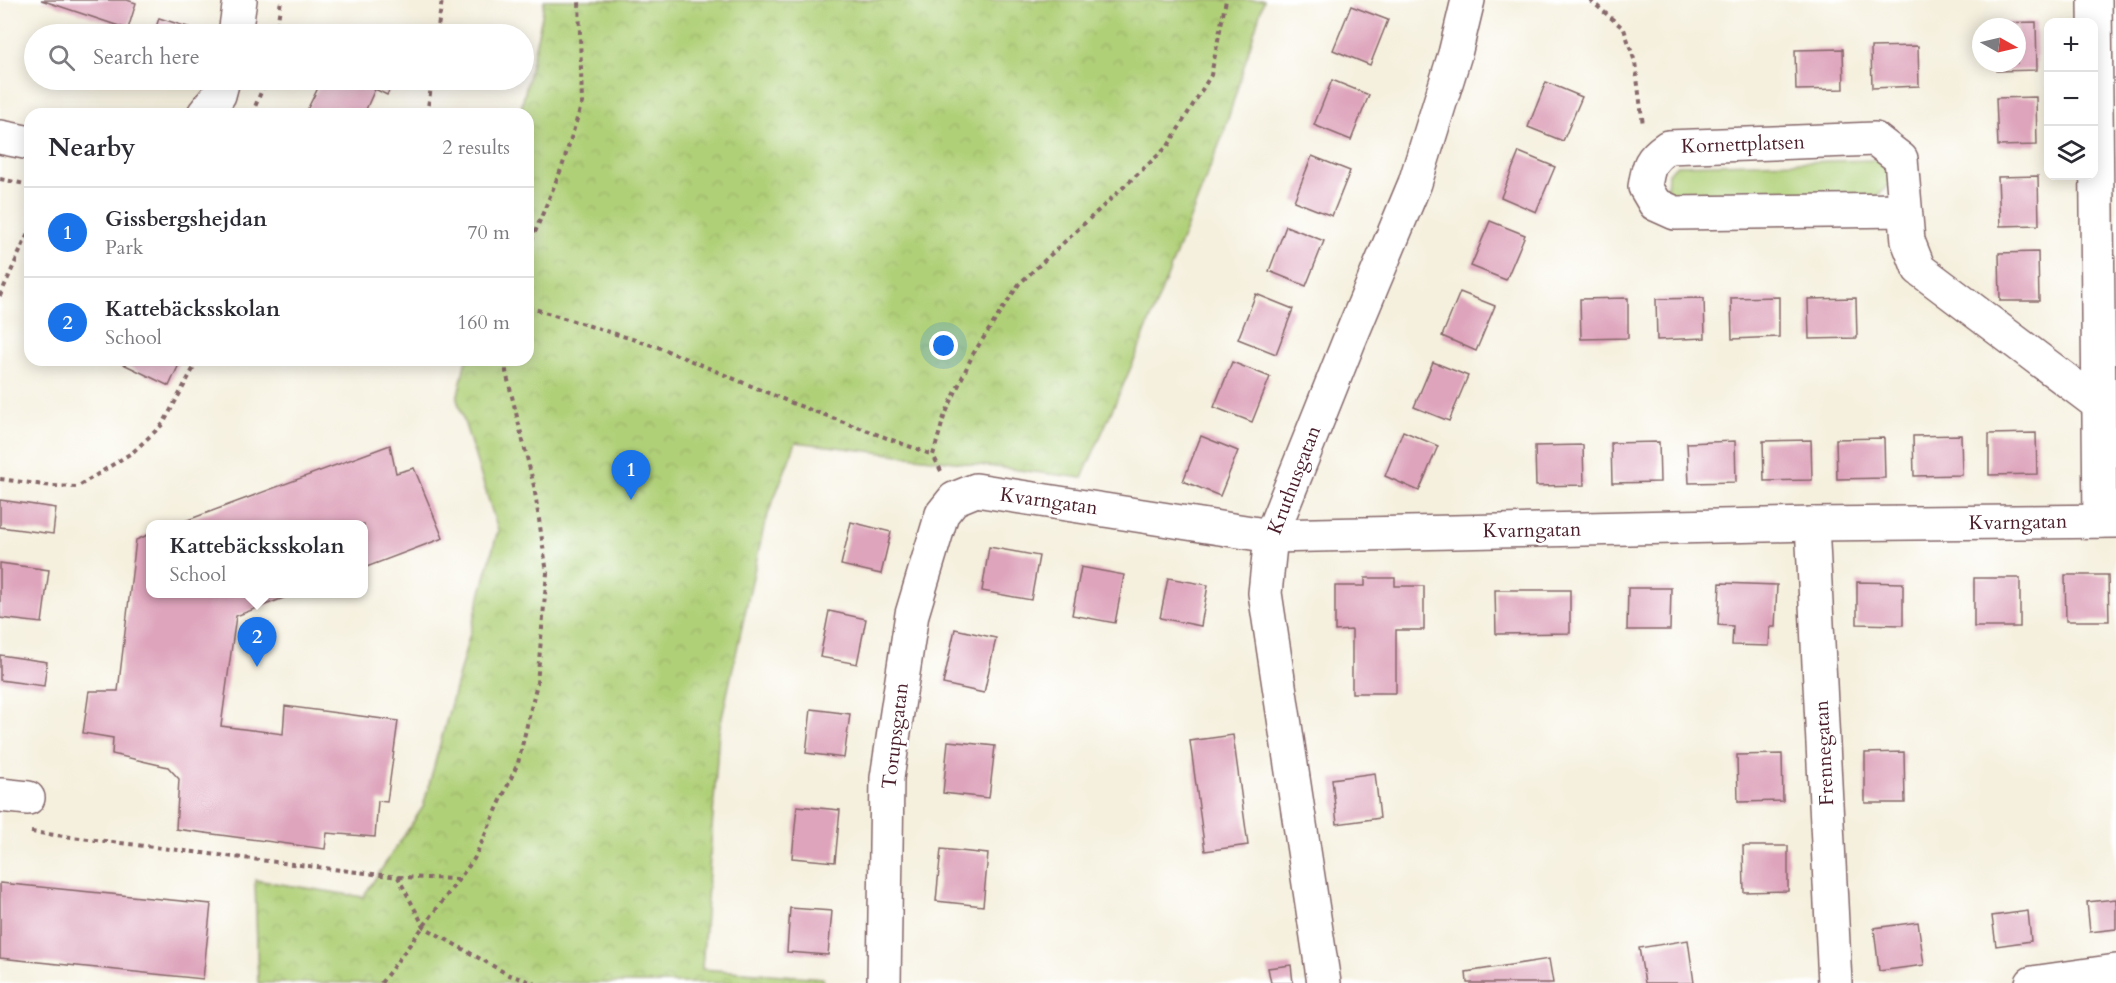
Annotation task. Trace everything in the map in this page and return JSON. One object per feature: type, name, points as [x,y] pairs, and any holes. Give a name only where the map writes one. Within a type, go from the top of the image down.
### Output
[{"type":"street","points":[[236,24],[240,0]]},
{"type":"street","name":"Kruthusgatan","points":[[1324,983],[1265,593],[1271,536],[1415,183],[1455,54],[1468,0]]},
{"type":"street","points":[[2095,0],[2098,404],[2108,521]]},
{"type":"street","points":[[209,108],[220,90]]},
{"type":"street","points":[[0,137],[24,142]]},
{"type":"street","name":"Kornettplatsen","points":[[1905,210],[1675,213],[1655,204],[1645,187],[1647,170],[1654,156],[1668,147],[1875,139],[1901,159],[1908,241],[1919,268],[2098,404]]},
{"type":"street","name":"Kvarngatan","points":[[954,499],[976,490],[1271,536],[1812,524],[2108,521]]},
{"type":"street","name":"Torupsgatan","points":[[884,983],[887,778],[912,614],[942,514],[954,499]]},
{"type":"street","name":"Frennegatan","points":[[1812,524],[1835,983]]},
{"type":"street","points":[[2032,983],[2116,971]]},
{"type":"path","points":[[277,24],[281,0]]},
{"type":"path","points":[[438,24],[442,0]]},
{"type":"path","points":[[534,235],[562,167],[582,103],[579,0]]},
{"type":"path","points":[[954,499],[933,455],[944,417],[973,354],[1019,284],[1168,146],[1211,75],[1227,0]]},
{"type":"path","points":[[1590,0],[1624,29],[1635,62],[1643,126],[1654,156]]},
{"type":"path","points":[[254,108],[262,90]]},
{"type":"path","points":[[428,108],[431,90]]},
{"type":"path","points":[[0,179],[24,183]]},
{"type":"path","points":[[0,296],[24,242]]},
{"type":"path","points":[[534,309],[657,347],[792,403],[933,455]]},
{"type":"path","points":[[0,479],[77,487],[133,452],[163,424],[195,366]]},
{"type":"path","points":[[381,983],[474,859],[518,763],[537,683],[547,573],[534,486],[506,366]]},
{"type":"path","points":[[23,831],[398,877],[459,879]]},
{"type":"path","points":[[398,877],[424,927],[509,975],[534,983]]},
{"type":"green space","points":[[544,0],[1264,0],[1224,132],[1136,356],[1082,478],[796,442],[765,522],[719,731],[702,969],[823,978],[823,983],[258,983],[255,880],[363,897],[423,807],[498,530],[457,399],[465,366],[534,366],[534,108],[521,108],[525,90],[534,90],[534,52]]},
{"type":"green space","points":[[1876,160],[1889,168],[1889,184],[1878,196],[1675,201],[1667,191],[1668,173],[1677,165]]},
{"type":"building","points":[[41,0],[127,0],[136,3],[130,24],[113,24]]},
{"type":"building","points":[[1351,6],[1388,20],[1370,65],[1333,50]]},
{"type":"building","points":[[159,18],[178,24],[157,24]]},
{"type":"building","points":[[2026,22],[2036,22],[2037,70],[2026,70]]},
{"type":"building","points":[[1918,46],[1919,86],[1872,88],[1871,47]]},
{"type":"building","points":[[1843,49],[1844,89],[1796,90],[1795,50]]},
{"type":"building","points":[[1332,80],[1369,95],[1351,140],[1314,125]]},
{"type":"building","points":[[1546,82],[1582,97],[1563,141],[1528,127]]},
{"type":"building","points":[[317,90],[375,90],[367,108],[308,108]]},
{"type":"building","points":[[377,90],[389,90],[387,95]]},
{"type":"building","points":[[2036,97],[2037,145],[1998,146],[1996,98]]},
{"type":"building","points":[[1519,152],[1555,167],[1536,212],[1501,197]]},
{"type":"building","points":[[1312,156],[1350,171],[1332,216],[1294,201]]},
{"type":"building","points":[[2038,176],[2039,225],[2000,226],[1998,177]]},
{"type":"building","points":[[1490,221],[1525,235],[1506,280],[1471,266]]},
{"type":"building","points":[[1286,226],[1324,241],[1306,286],[1269,271]]},
{"type":"building","points":[[2038,252],[2039,301],[2000,301],[1999,253]]},
{"type":"building","points":[[1460,292],[1495,306],[1476,351],[1442,336]]},
{"type":"building","points":[[1256,294],[1293,309],[1276,354],[1238,339]]},
{"type":"building","points":[[1779,297],[1779,337],[1732,339],[1731,298]]},
{"type":"building","points":[[1628,298],[1628,338],[1581,339],[1580,299]]},
{"type":"building","points":[[1704,298],[1705,338],[1657,340],[1656,299]]},
{"type":"building","points":[[1856,298],[1857,338],[1809,339],[1808,299]]},
{"type":"building","points":[[1232,362],[1270,377],[1252,422],[1214,407]]},
{"type":"building","points":[[1433,362],[1468,376],[1449,421],[1414,407]]},
{"type":"building","points":[[127,366],[178,366],[169,386]]},
{"type":"building","points":[[1403,431],[1438,446],[1419,491],[1385,476]]},
{"type":"building","points":[[2036,433],[2037,474],[1989,475],[1989,434]]},
{"type":"building","points":[[1961,435],[1962,475],[1914,476],[1913,436]]},
{"type":"building","points":[[1201,436],[1238,451],[1220,496],[1183,481]]},
{"type":"building","points":[[1884,438],[1885,478],[1837,479],[1836,439]]},
{"type":"building","points":[[1811,440],[1812,480],[1764,481],[1763,441]]},
{"type":"building","points":[[1735,441],[1736,482],[1689,483],[1687,443]]},
{"type":"building","points":[[1659,442],[1660,482],[1612,483],[1611,443]]},
{"type":"building","points":[[390,445],[396,473],[414,468],[443,538],[368,566],[368,520],[188,520]]},
{"type":"building","points":[[1583,445],[1584,485],[1536,486],[1535,446]]},
{"type":"building","points":[[0,500],[56,508],[53,534],[0,527]]},
{"type":"building","points":[[851,522],[891,532],[881,574],[841,565]]},
{"type":"building","points":[[146,536],[146,598],[283,598],[236,616],[221,726],[283,734],[285,706],[398,721],[387,802],[378,801],[375,837],[327,833],[325,849],[176,829],[179,779],[168,767],[112,754],[113,738],[83,733],[89,691],[118,691],[136,540]]},
{"type":"building","points":[[989,547],[1039,556],[1031,600],[982,591]]},
{"type":"building","points":[[0,563],[49,570],[42,623],[0,618]]},
{"type":"building","points":[[1081,567],[1124,575],[1115,623],[1072,615]]},
{"type":"building","points":[[2065,575],[2108,575],[2109,621],[2066,621]]},
{"type":"building","points":[[1168,578],[1208,585],[1201,626],[1160,618]]},
{"type":"building","points":[[1365,578],[1395,578],[1395,586],[1424,586],[1424,630],[1396,630],[1396,693],[1352,693],[1352,630],[1335,631],[1335,586],[1365,586]]},
{"type":"building","points":[[1974,578],[2020,578],[2020,627],[1974,627]]},
{"type":"building","points":[[1857,582],[1903,583],[1903,625],[1857,624]]},
{"type":"building","points":[[1720,583],[1777,585],[1775,627],[1770,627],[1769,646],[1732,645],[1733,626],[1718,625]]},
{"type":"building","points":[[1628,588],[1671,588],[1670,630],[1627,630]]},
{"type":"building","points":[[1495,590],[1570,590],[1570,633],[1496,634]]},
{"type":"building","points":[[829,611],[866,619],[857,664],[820,657]]},
{"type":"building","points":[[955,629],[996,638],[984,693],[943,684]]},
{"type":"building","points":[[0,655],[47,662],[44,686],[0,680]]},
{"type":"building","points":[[811,709],[850,714],[844,758],[806,753]]},
{"type":"building","points":[[1233,735],[1248,845],[1205,851],[1190,741]]},
{"type":"building","points":[[948,741],[995,746],[989,798],[943,793]]},
{"type":"building","points":[[1904,752],[1905,803],[1865,803],[1865,753]]},
{"type":"building","points":[[1782,754],[1783,801],[1738,802],[1737,755]]},
{"type":"building","points":[[1375,773],[1380,818],[1337,824],[1332,779]]},
{"type":"building","points":[[797,806],[840,810],[835,862],[792,858]]},
{"type":"building","points":[[1743,846],[1788,846],[1788,891],[1744,892]]},
{"type":"building","points":[[941,849],[988,854],[983,906],[936,901]]},
{"type":"building","points":[[0,883],[211,904],[203,979],[0,958]]},
{"type":"building","points":[[2116,899],[2116,929],[2090,932],[2087,902]]},
{"type":"building","points":[[790,908],[832,911],[828,955],[787,952]]},
{"type":"building","points":[[2028,911],[2031,941],[1996,946],[1992,916]]},
{"type":"building","points":[[1918,922],[1924,965],[1879,971],[1874,928]]},
{"type":"building","points":[[1688,940],[1694,983],[1645,983],[1639,948]]},
{"type":"building","points":[[1549,959],[1553,983],[1467,983],[1466,972]]},
{"type":"building","points":[[1291,965],[1293,983],[1271,983],[1268,968]]},
{"type":"place","name":"Gissbergshejdan","points":[[631,500]]},
{"type":"place","name":"Kattebäcksskolan","points":[[257,667]]}]
